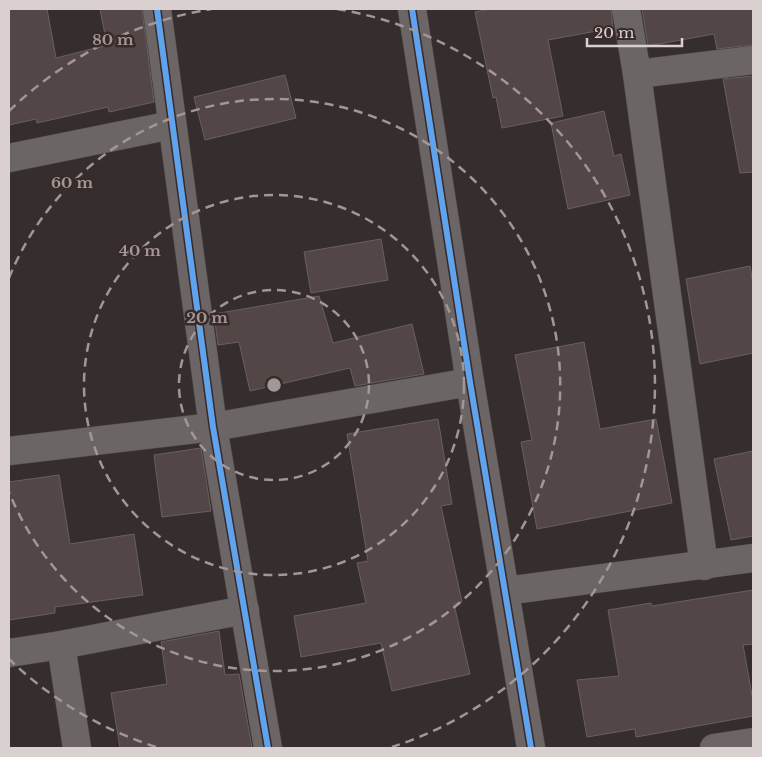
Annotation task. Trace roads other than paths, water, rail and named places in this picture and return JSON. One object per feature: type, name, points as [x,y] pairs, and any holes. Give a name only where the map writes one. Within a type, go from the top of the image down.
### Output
[{"type":"street","points":[[156,9],[213,426],[268,748]]},
{"type":"street","points":[[412,9],[470,382],[531,748]]},
{"type":"street","points":[[626,9],[637,74],[704,566]]},
{"type":"street","points":[[637,74],[753,60]]},
{"type":"street","points":[[9,158],[172,125]]},
{"type":"street","points":[[9,451],[213,426],[470,382]]},
{"type":"street","points":[[506,591],[753,558]]},
{"type":"street","points":[[9,653],[245,610]]},
{"type":"street","points":[[60,645],[77,748]]},
{"type":"street","points":[[714,748],[753,742]]}]
